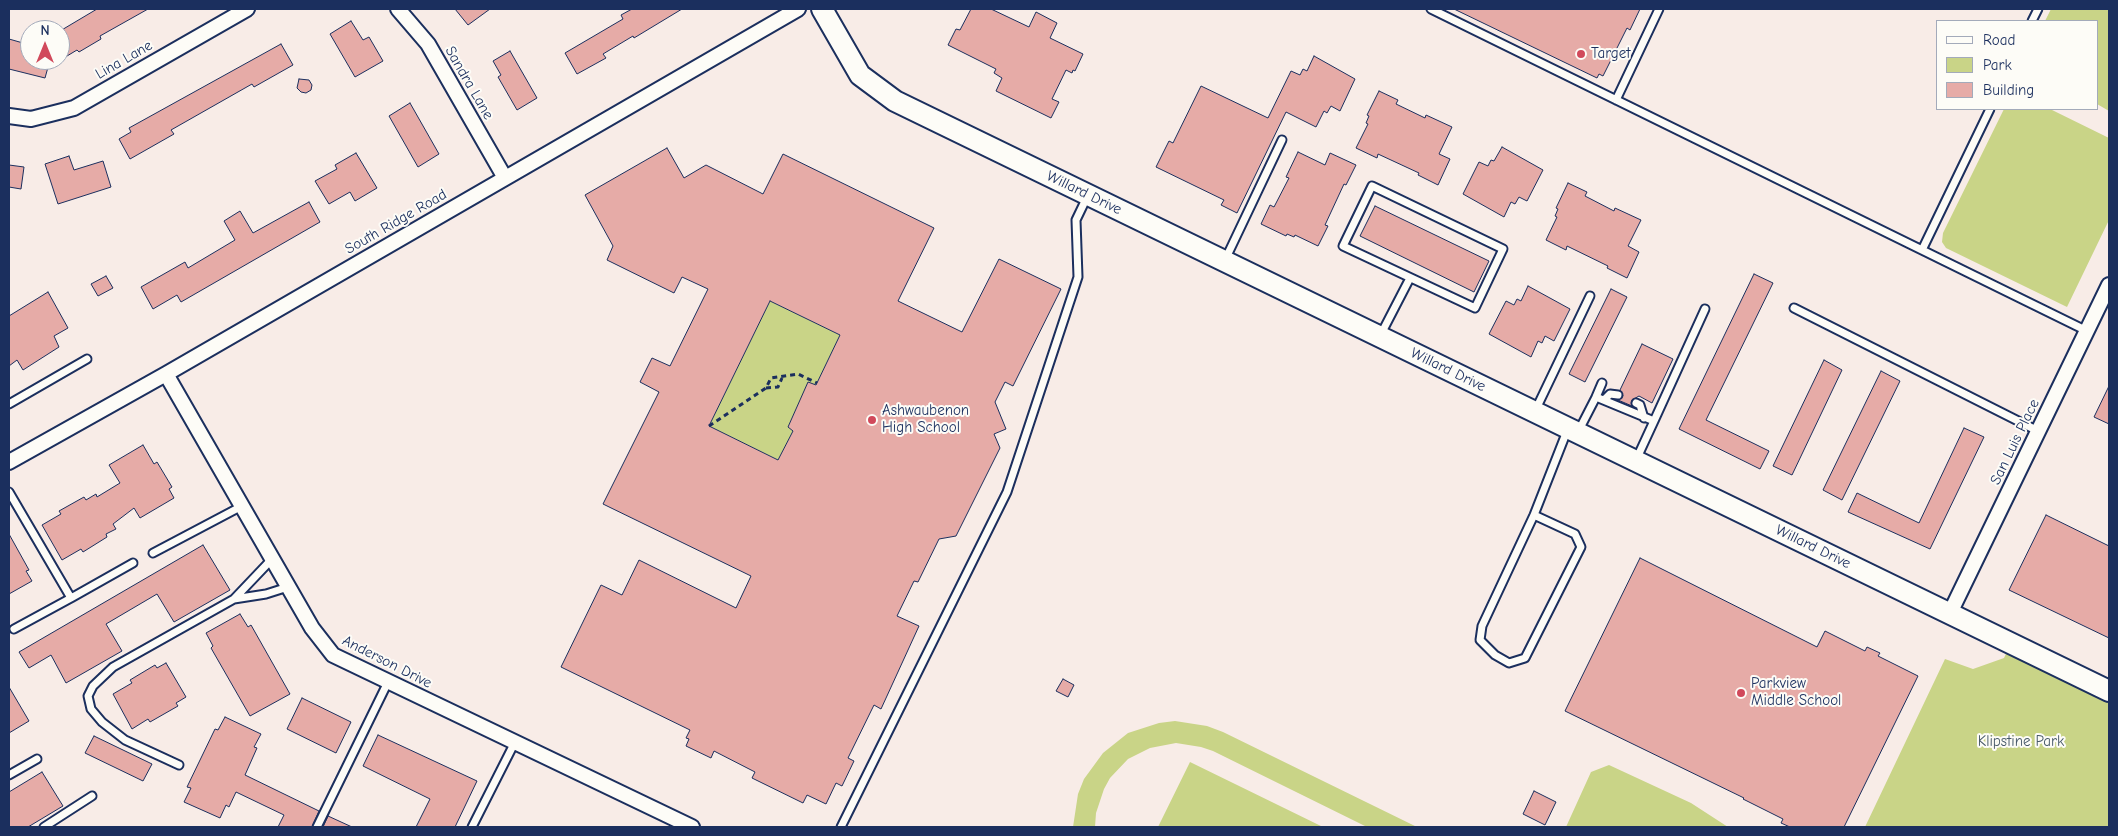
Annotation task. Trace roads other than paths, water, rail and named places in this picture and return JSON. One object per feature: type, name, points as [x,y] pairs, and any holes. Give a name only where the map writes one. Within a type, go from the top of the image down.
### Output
[{"type":"street","name":"Lina Lane","points":[[9,116],[31,118],[74,108],[247,9]]},
{"type":"street","name":"Sandra Lane","points":[[398,9],[428,44],[505,178]]},
{"type":"street","name":"South Ridge Road","points":[[9,462],[166,374],[798,9]]},
{"type":"street","name":"Willard Drive","points":[[822,9],[860,75],[895,101],[2109,691]]},
{"type":"street","name":"San Luis Place","points":[[1950,613],[2109,285]]},
{"type":"street","name":"Anderson Drive","points":[[166,374],[312,628],[333,655],[692,827]]},
{"type":"lane","points":[[1431,9],[2087,331]]},
{"type":"lane","points":[[1616,100],[1659,9]]},
{"type":"lane","points":[[1922,250],[1990,110]]},
{"type":"lane","points":[[1224,262],[1282,140]]},
{"type":"lane","points":[[1372,186],[1503,249],[1475,308],[1410,278],[1343,246],[1372,186]]},
{"type":"lane","points":[[841,827],[1007,492],[1078,277],[1076,220],[1088,195]]},
{"type":"lane","points":[[1380,337],[1410,278]]},
{"type":"lane","points":[[1535,412],[1590,296]]},
{"type":"lane","points":[[1636,461],[1705,308]]},
{"type":"lane","points":[[1794,308],[2038,431]]},
{"type":"lane","points":[[9,404],[88,359]]},
{"type":"lane","points":[[1534,515],[1575,534],[1581,547],[1525,658],[1509,663],[1495,656],[1480,640],[1482,626],[1572,430],[1596,397],[1602,382]]},
{"type":"lane","points":[[1604,400],[1610,394],[1618,395]]},
{"type":"lane","points":[[1596,397],[1654,422]]},
{"type":"lane","points":[[1636,403],[1640,405],[1644,418]]},
{"type":"lane","points":[[9,492],[71,598]]},
{"type":"lane","points":[[153,553],[242,506]]},
{"type":"lane","points":[[179,765],[126,740],[102,722],[92,709],[88,696],[92,686],[112,667],[234,599],[272,559]]},
{"type":"lane","points":[[14,629],[133,563]]},
{"type":"lane","points":[[234,599],[266,594],[288,587]]},
{"type":"lane","points":[[317,827],[388,682]]},
{"type":"lane","points":[[472,827],[515,742]]},
{"type":"lane","points":[[9,775],[36,759]]},
{"type":"lane","points":[[44,827],[92,796]]},
{"type":"place","name":"Target","points":[[1581,54]]},
{"type":"place","name":"Ashwaubenon High School","points":[[872,420]]},
{"type":"place","name":"Parkview Middle School","points":[[1741,693]]},
{"type":"park label","name":"Klipstine Park","points":[[2021,742]]}]
